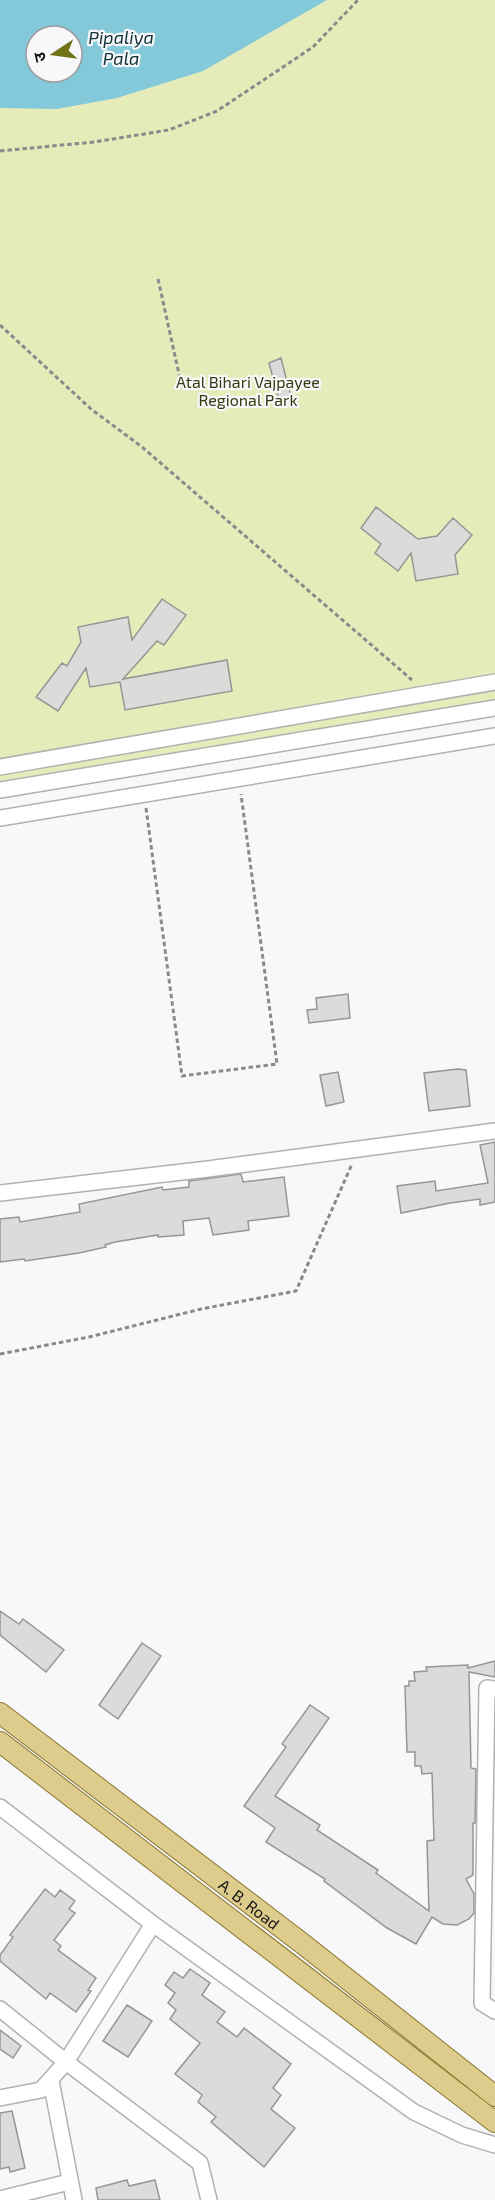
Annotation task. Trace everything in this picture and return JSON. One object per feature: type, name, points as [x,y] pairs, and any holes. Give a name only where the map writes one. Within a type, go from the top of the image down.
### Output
[{"type":"main road","name":"A. B. Road","points":[[0,1713],[303,1944],[495,2096]]},
{"type":"main road","name":"A. B. Road","points":[[0,1742],[495,2122]]},
{"type":"street","points":[[0,766],[495,682]]},
{"type":"street","points":[[0,790],[495,708]]},
{"type":"street","points":[[0,818],[495,736]]},
{"type":"street","points":[[0,1193],[495,1131]]},
{"type":"street","points":[[495,1689],[487,1688],[490,1766],[489,1924],[482,2003],[495,2011]]},
{"type":"street","points":[[0,1807],[153,1924],[414,2112],[462,2135],[495,2145]]},
{"type":"street","points":[[0,2098],[41,2090],[51,2080],[66,2062],[153,1924]]},
{"type":"street","points":[[0,2009],[200,2163],[209,2200]]},
{"type":"street","points":[[51,2080],[74,2200]]},
{"type":"street","points":[[0,2199],[69,2182]]},
{"type":"path","points":[[0,151],[94,142],[169,130],[217,111],[313,47],[358,0]]},
{"type":"path","points":[[158,279],[181,383]]},
{"type":"path","points":[[0,325],[91,409],[142,447],[428,694]]},
{"type":"path","points":[[144,795],[182,1076],[277,1064],[238,779]]},
{"type":"path","points":[[0,1354],[89,1336],[201,1309],[296,1292],[359,1149]]},
{"type":"green space","name":"Atal Bihari Vajpayee Regional Park","points":[[0,0],[495,0],[495,708],[0,792]]},
{"type":"water","name":"Pipaliya Pala","points":[[0,0],[327,0],[203,71],[117,98],[57,109],[0,108]]},
{"type":"building","points":[[281,358],[291,397],[279,400],[269,363]]},
{"type":"building","points":[[376,507],[418,539],[437,536],[453,518],[472,535],[455,555],[458,574],[416,581],[411,553],[398,571],[375,553],[381,544],[361,528]]},
{"type":"building","points":[[162,599],[186,615],[164,645],[157,641],[123,679],[227,660],[232,691],[125,710],[120,682],[90,687],[86,668],[58,711],[36,697],[62,663],[67,666],[81,642],[78,627],[128,617],[132,640]]},
{"type":"building","points":[[348,994],[350,1018],[309,1023],[307,1010],[317,1009],[316,998]]},
{"type":"building","points":[[466,1070],[470,1106],[429,1111],[424,1073]]},
{"type":"building","points":[[338,1072],[344,1102],[326,1106],[320,1075]]},
{"type":"building","points":[[495,1142],[495,1202],[480,1205],[480,1199],[401,1213],[397,1186],[435,1181],[436,1191],[488,1183],[480,1145]]},
{"type":"building","points":[[241,1174],[243,1182],[284,1177],[289,1216],[248,1221],[249,1230],[213,1235],[209,1218],[183,1221],[184,1235],[158,1237],[158,1235],[115,1242],[105,1245],[106,1247],[79,1253],[25,1261],[24,1259],[0,1262],[0,1219],[19,1217],[20,1222],[80,1212],[79,1204],[162,1187],[163,1190],[189,1187],[189,1181]]},
{"type":"building","points":[[0,1611],[19,1624],[23,1619],[64,1650],[46,1672],[0,1635]]},
{"type":"building","points":[[142,1643],[161,1656],[118,1719],[99,1705]]},
{"type":"building","points":[[495,1661],[495,1677],[469,1672],[471,1768],[476,1769],[473,1875],[466,1879],[474,1894],[474,1913],[469,1919],[457,1925],[443,1924],[432,1917],[416,1944],[387,1928],[324,1881],[325,1879],[266,1842],[275,1828],[244,1806],[286,1747],[282,1744],[310,1705],[329,1718],[275,1796],[320,1825],[317,1830],[378,1870],[376,1873],[429,1911],[427,1841],[434,1840],[432,1773],[422,1774],[421,1766],[415,1766],[415,1752],[407,1752],[405,1686],[409,1686],[409,1681],[415,1681],[414,1672],[427,1671],[426,1667],[468,1665],[468,1668]]},
{"type":"building","points":[[45,1889],[55,1897],[60,1890],[75,1901],[69,1909],[75,1913],[54,1940],[61,1946],[58,1950],[96,1978],[88,1990],[91,1991],[76,2012],[50,1993],[46,1999],[0,1961],[0,1955],[13,1937],[10,1935]]},
{"type":"building","points":[[190,1969],[210,1983],[202,1995],[225,2012],[217,2022],[237,2037],[244,2028],[291,2064],[273,2088],[281,2095],[271,2109],[295,2128],[264,2167],[211,2122],[216,2117],[198,2102],[202,2095],[175,2074],[200,2043],[170,2019],[176,2010],[168,2003],[175,1993],[165,1985],[174,1972],[183,1978]]},
{"type":"building","points":[[127,2005],[152,2021],[128,2057],[103,2041]]},
{"type":"building","points":[[0,2030],[21,2046],[13,2058],[0,2049]]},
{"type":"building","points":[[12,2111],[25,2168],[10,2172],[9,2167],[0,2169],[0,2113]]},
{"type":"building","points":[[127,2180],[129,2186],[155,2180],[160,2200],[98,2200],[96,2188]]}]
